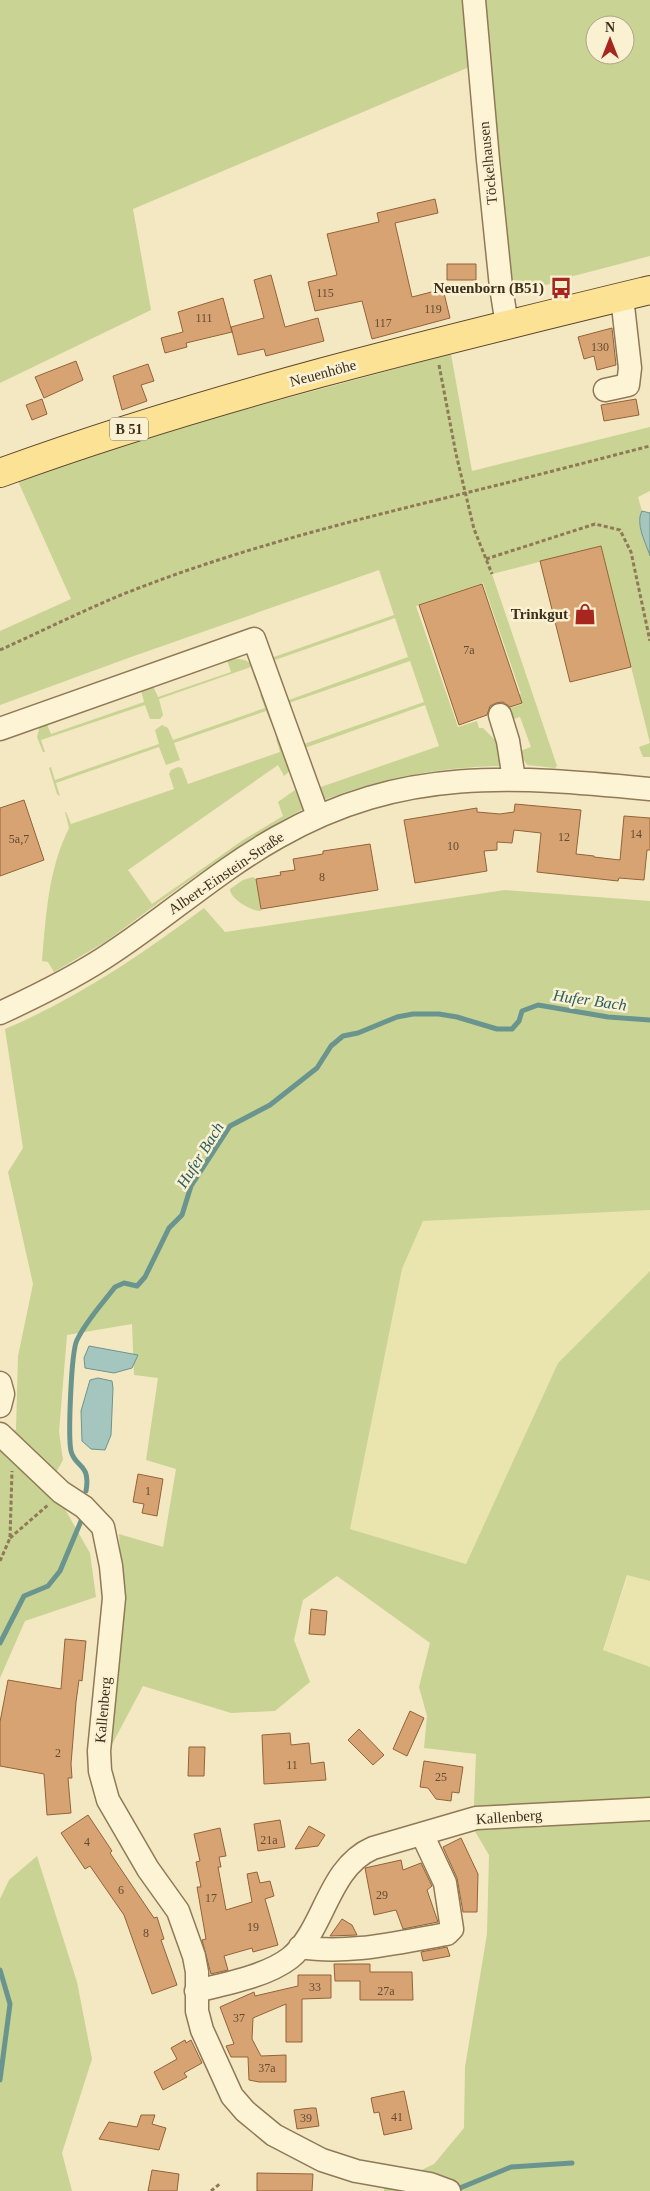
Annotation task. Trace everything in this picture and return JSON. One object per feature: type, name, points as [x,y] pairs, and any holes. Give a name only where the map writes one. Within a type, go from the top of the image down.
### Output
[{"type":"main road","name":"Neuenhöhe","points":[[0,473],[60,451],[230,398],[507,325],[650,290]]},
{"type":"street","name":"Töckelhausen","points":[[474,0],[488,160],[501,288],[507,325]]},
{"type":"street","points":[[605,390],[628,385],[630,368],[622,297]]},
{"type":"street","points":[[0,729],[254,638],[318,816]]},
{"type":"street","points":[[500,715],[508,741],[514,779]]},
{"type":"street","name":"Albert-Einstein-Straße","points":[[0,1013],[48,990],[95,964],[240,861],[285,833],[318,816],[362,800],[411,788],[468,780],[514,779],[650,789]]},
{"type":"street","points":[[0,1383],[3,1394],[0,1406]]},
{"type":"street","name":"Kallenberg","points":[[6,1440],[61,1492],[84,1506],[103,1527],[111,1566],[114,1598],[99,1752],[100,1771],[108,1800],[148,1869],[178,1911],[194,1956],[197,1972],[197,2011],[202,2030],[232,2096],[245,2111],[274,2135],[322,2160],[356,2171],[439,2187]]},
{"type":"street","name":"Kallenberg","points":[[196,1991],[253,1976],[289,1959],[300,1948],[345,1869],[363,1852],[476,1818],[650,1809]]},
{"type":"street","points":[[300,1948],[316,1950],[368,1947],[447,1934],[452,1929],[445,1883],[422,1834]]},
{"type":"path","points":[[435,344],[456,454],[474,529],[492,574]]},
{"type":"path","points":[[0,650],[121,595],[199,567],[353,521],[650,446]]},
{"type":"path","points":[[486,558],[595,524],[620,530],[631,552],[650,641]]},
{"type":"path","points":[[6,1440],[10,1538]]},
{"type":"path","points":[[0,1560],[10,1538],[61,1492]]},
{"type":"path","points":[[211,2191],[221,2184]]},
{"type":"shaded area","points":[[650,1210],[650,1271],[558,1363],[466,1564],[350,1529],[402,1269],[423,1221]]},
{"type":"shaded area","points":[[628,1575],[650,1581],[650,1667],[603,1651]]},
{"type":"green space","points":[[0,0],[468,0],[474,65],[133,209],[151,310],[0,383]]},
{"type":"green space","points":[[479,0],[650,0],[650,256],[566,278],[515,296],[493,153]]},
{"type":"green space","points":[[451,354],[472,471],[650,427],[650,491],[638,497],[642,511],[640,528],[650,556],[650,743],[601,546],[492,574],[557,766],[555,768],[527,765],[520,754],[520,751],[531,747],[520,717],[508,721],[504,710],[522,704],[519,694],[521,694],[483,583],[416,606],[458,727],[477,721],[479,728],[483,728],[499,744],[502,766],[432,771],[410,775],[366,786],[321,801],[315,789],[439,746],[425,705],[302,749],[301,745],[424,702],[410,661],[286,704],[286,701],[408,657],[395,618],[272,661],[271,658],[394,615],[379,570],[0,705],[0,631],[71,599],[17,479],[180,427]]},
{"type":"green space","points":[[231,658],[245,660],[255,666],[257,679],[255,680],[251,667],[159,699],[163,715],[160,719],[150,719],[145,705],[41,740],[45,752],[43,752],[37,737],[40,725],[46,722],[51,734],[144,702],[141,690],[153,686],[158,697],[231,672],[227,660]]},
{"type":"green space","points":[[260,695],[264,695],[273,722],[271,723],[266,711],[174,743],[180,760],[166,765],[159,747],[56,783],[60,796],[57,794],[49,768],[51,767],[55,780],[159,744],[155,730],[162,725],[168,728],[173,740],[265,708]]},
{"type":"green space","points":[[276,739],[281,740],[292,769],[284,776],[278,765],[128,870],[152,904],[243,840],[283,816],[278,802],[296,789],[305,808],[278,822],[227,854],[105,942],[54,972],[48,962],[42,961],[52,877],[56,860],[69,828],[65,812],[71,824],[174,789],[169,774],[171,770],[178,767],[182,768],[188,784],[280,752]]},
{"type":"green space","points":[[650,743],[650,757],[643,757],[639,747]]},
{"type":"green space","points":[[253,877],[256,879],[261,911],[242,904],[233,897],[230,889],[243,880]]},
{"type":"green space","points":[[505,890],[650,901],[650,1210],[423,1221],[402,1269],[350,1529],[466,1564],[558,1363],[650,1271],[650,1581],[627,1575],[603,1650],[650,1667],[650,2191],[384,2191],[384,2188],[434,2164],[464,2128],[465,2067],[487,1934],[489,1855],[473,1828],[476,1754],[424,1748],[427,1716],[419,1687],[430,1643],[337,1576],[303,1600],[294,1640],[310,1682],[275,1711],[231,1713],[143,1686],[109,1750],[123,1596],[119,1534],[163,1547],[176,1469],[146,1460],[158,1378],[134,1375],[132,1324],[67,1335],[59,1432],[63,1460],[50,1483],[90,1553],[96,1597],[25,1621],[0,1678],[0,1428],[16,1430],[18,1356],[33,1284],[8,1172],[23,1148],[5,1029],[58,1004],[108,974],[204,908],[225,932]]},
{"type":"green space","points":[[37,1856],[77,1982],[92,2059],[62,2153],[72,2191],[0,2191],[0,1899],[9,1880]]},
{"type":"water","points":[[642,511],[650,513],[650,556],[640,528]]},
{"type":"water","points":[[89,1346],[138,1355],[132,1368],[114,1373],[85,1368],[84,1358]]},
{"type":"water","points":[[98,1378],[112,1381],[113,1388],[111,1435],[105,1450],[91,1449],[82,1441],[81,1411],[90,1380]]},
{"type":"building","points":[[435,199],[438,213],[395,223],[412,297],[443,289],[450,318],[372,339],[362,301],[315,311],[308,282],[337,275],[327,234],[379,222],[377,213]]},
{"type":"building","points":[[447,264],[476,264],[476,280],[447,280]]},
{"type":"building","points":[[271,275],[285,327],[318,318],[324,341],[266,356],[264,349],[238,355],[231,327],[264,318],[254,280]]},
{"type":"building","points":[[223,298],[232,332],[186,343],[187,347],[165,353],[161,338],[183,332],[178,312]]},
{"type":"building","points":[[612,328],[616,365],[597,370],[594,356],[584,359],[578,337]]},
{"type":"building","points":[[76,361],[83,380],[44,398],[35,377]]},
{"type":"building","points":[[148,364],[154,381],[141,385],[147,401],[122,410],[113,376]]},
{"type":"building","points":[[42,399],[47,414],[32,420],[26,405]]},
{"type":"building","points":[[636,399],[639,415],[604,421],[601,405]]},
{"type":"building","name":"Trinkgut","points":[[601,546],[631,667],[570,682],[540,561]]},
{"type":"building","points":[[482,584],[522,703],[510,707],[503,702],[496,703],[490,706],[487,715],[459,725],[419,605]]},
{"type":"building","points":[[24,800],[44,860],[0,876],[0,808]]},
{"type":"building","points":[[515,804],[581,810],[576,854],[620,860],[624,816],[650,818],[650,850],[647,850],[644,880],[619,878],[618,881],[537,872],[541,833],[514,830],[512,843],[497,842],[497,850],[484,851],[487,871],[415,883],[404,820],[477,808],[477,812],[500,814],[514,812]]},
{"type":"building","points":[[370,844],[378,890],[261,909],[256,879],[281,875],[280,872],[295,870],[293,859],[323,854],[323,851]]},
{"type":"building","points":[[138,1474],[163,1479],[157,1516],[142,1513],[144,1504],[133,1502]]},
{"type":"building","points":[[311,1609],[327,1611],[325,1635],[309,1634]]},
{"type":"building","points":[[65,1639],[86,1641],[82,1681],[79,1680],[76,1702],[71,1764],[72,1778],[68,1778],[71,1813],[47,1815],[44,1774],[0,1766],[0,1722],[8,1680],[61,1689]]},
{"type":"building","points":[[410,1711],[424,1718],[407,1756],[393,1749]]},
{"type":"building","points":[[359,1729],[384,1755],[373,1765],[348,1740]]},
{"type":"building","points":[[290,1733],[291,1745],[309,1743],[311,1764],[324,1762],[326,1780],[264,1784],[262,1735]]},
{"type":"building","points":[[189,1747],[205,1747],[204,1776],[188,1776]]},
{"type":"building","points":[[424,1761],[463,1767],[459,1793],[452,1792],[451,1801],[436,1799],[428,1788],[420,1787]]},
{"type":"building","points":[[88,1815],[112,1851],[110,1853],[154,1918],[157,1917],[164,1939],[161,1940],[177,1985],[152,1994],[124,1915],[90,1866],[85,1869],[61,1833]]},
{"type":"building","points":[[280,1820],[285,1847],[258,1851],[254,1824]]},
{"type":"building","points":[[309,1826],[325,1835],[318,1846],[295,1849]]},
{"type":"building","points":[[220,1828],[226,1856],[219,1857],[221,1867],[218,1867],[226,1910],[252,1902],[247,1874],[257,1872],[260,1883],[270,1881],[274,1896],[265,1899],[278,1945],[253,1952],[252,1948],[224,1956],[228,1970],[211,1974],[202,1940],[206,1939],[197,1887],[201,1887],[196,1862],[200,1861],[194,1834]]},
{"type":"building","points":[[461,1838],[478,1874],[477,1912],[463,1912],[457,1878],[443,1847]]},
{"type":"building","points":[[401,1860],[403,1870],[421,1863],[432,1886],[427,1890],[438,1922],[403,1929],[396,1910],[374,1915],[365,1868]]},
{"type":"building","points":[[342,1919],[352,1925],[357,1935],[330,1936]]},
{"type":"building","points":[[447,1947],[450,1956],[423,1961],[421,1952]]},
{"type":"building","points":[[334,1964],[370,1964],[370,1972],[412,1972],[413,2000],[360,2000],[360,1981],[335,1981]]},
{"type":"building","points":[[298,1975],[331,1975],[331,1998],[302,1999],[302,2042],[286,2042],[286,2004],[253,2018],[252,2039],[261,2056],[286,2055],[286,2082],[249,2080],[248,2057],[231,2057],[226,2046],[234,2044],[220,2007],[254,1992],[255,1996],[298,1986]]},
{"type":"building","points":[[185,2040],[186,2043],[191,2040],[202,2063],[184,2073],[187,2077],[163,2090],[154,2072],[177,2059],[171,2048]]},
{"type":"building","points":[[404,2091],[412,2129],[384,2135],[379,2112],[374,2113],[371,2098]]},
{"type":"building","points":[[316,2108],[319,2126],[297,2129],[294,2110]]},
{"type":"building","points":[[141,2115],[155,2115],[152,2124],[166,2128],[159,2150],[99,2139],[109,2122],[137,2127]]},
{"type":"building","points":[[152,2170],[179,2174],[177,2191],[148,2191]]},
{"type":"building","points":[[257,2173],[313,2174],[312,2191],[257,2191]]},
{"type":"waterway","name":"Hufer Bach","points":[[86,1491],[85,1471],[73,1456],[70,1443],[72,1377],[77,1340],[90,1319],[115,1287],[124,1283],[137,1286],[145,1277],[169,1228],[182,1215],[191,1186],[230,1126],[270,1105],[317,1068],[331,1046],[343,1036],[358,1033],[397,1017],[413,1014],[439,1014],[457,1017],[497,1029],[512,1029],[519,1021],[522,1011],[538,1005],[608,1017],[650,1020]]},
{"type":"waterway","name":"Hufer Bach","points":[[0,1643],[24,1596],[48,1586],[60,1571],[81,1521]]},
{"type":"waterway","name":"Hufer Bach","points":[[0,1970],[10,2004],[0,2080]]},
{"type":"waterway","points":[[455,2190],[511,2167],[572,2163]]},
{"type":"place","name":"Neuenborn (B51)","points":[[561,288]]},
{"type":"place","name":"Trinkgut","points":[[585,614]]}]
